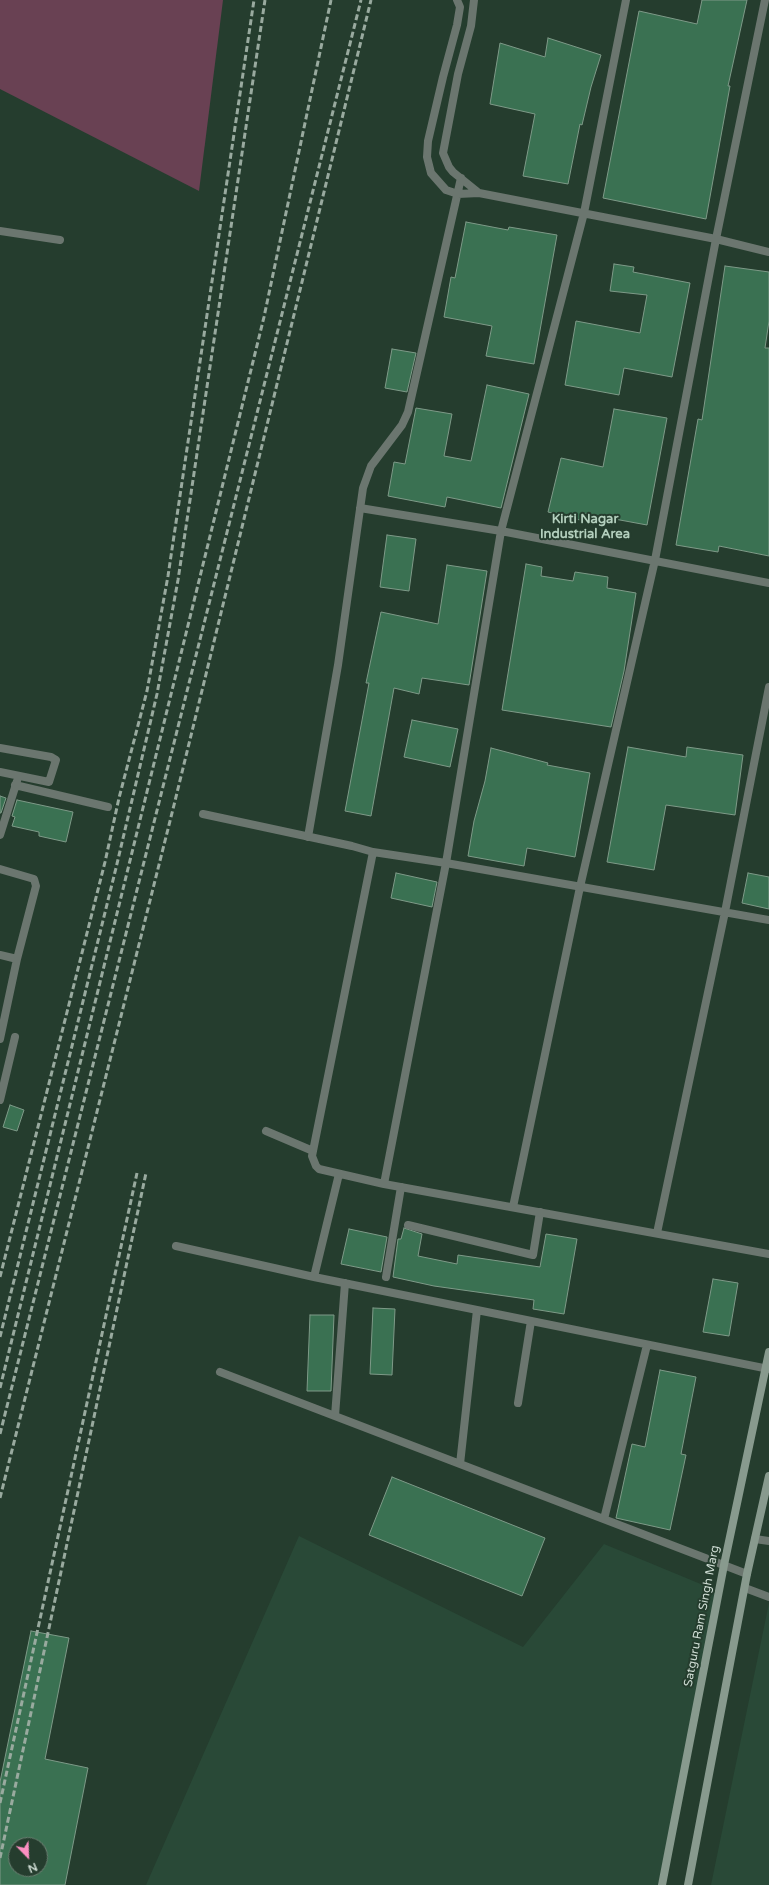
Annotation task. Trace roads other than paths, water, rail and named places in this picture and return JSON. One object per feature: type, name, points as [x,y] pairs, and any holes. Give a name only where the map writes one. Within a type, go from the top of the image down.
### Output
[{"type":"main road","name":"Satguru Ram Singh Marg","points":[[662,1885],[724,1565],[767,1369],[769,1352]]},
{"type":"main road","points":[[688,1885],[747,1574],[769,1476]]},
{"type":"street","points":[[457,0],[460,7],[457,25],[428,141],[427,157],[431,173],[437,182],[446,190],[458,194],[479,193],[584,213],[716,239],[769,252]]},
{"type":"street","points":[[474,0],[471,26],[458,74],[443,153],[449,166],[479,193]]},
{"type":"street","points":[[384,1184],[446,863],[501,530],[584,213],[626,0]]},
{"type":"street","points":[[513,1207],[580,887],[655,560],[716,239],[765,0]]},
{"type":"street","points":[[308,836],[338,665],[363,488],[371,466],[402,425],[408,412],[461,178]]},
{"type":"street","points":[[0,231],[60,240]]},
{"type":"street","points":[[360,508],[501,530],[769,584]]},
{"type":"street","points":[[657,1232],[725,912],[769,687]]},
{"type":"street","points":[[0,748],[51,756],[56,760],[49,782],[0,772]]},
{"type":"street","points":[[0,835],[18,776]]},
{"type":"street","points":[[15,785],[108,807]]},
{"type":"street","points":[[203,814],[308,836],[373,852],[446,863],[769,920]]},
{"type":"street","points":[[373,852],[312,1156],[316,1166],[319,1169],[384,1184],[657,1232],[769,1254]]},
{"type":"street","points":[[0,869],[27,877],[36,882],[17,960],[4,1004],[0,1039]]},
{"type":"street","points":[[0,955],[17,960]]},
{"type":"street","points":[[0,1100],[15,1037]]},
{"type":"street","points":[[266,1131],[314,1152]]},
{"type":"street","points":[[314,1277],[339,1174]]},
{"type":"street","points":[[386,1277],[402,1187]]},
{"type":"street","points":[[408,1225],[533,1255],[540,1212]]},
{"type":"street","points":[[176,1246],[314,1277],[767,1369]]},
{"type":"street","points":[[335,1416],[344,1283]]},
{"type":"street","points":[[460,1464],[477,1310]]},
{"type":"street","points":[[518,1403],[531,1321]]},
{"type":"street","points":[[604,1519],[647,1345]]},
{"type":"street","points":[[220,1372],[747,1574]]},
{"type":"street","points":[[755,1539],[769,1541]]},
{"type":"street","points":[[745,1588],[769,1597]]},
{"type":"railway","points":[[0,1277],[147,691],[168,576],[254,0]]},
{"type":"railway","points":[[0,1337],[116,868],[157,694],[178,580],[265,0]]},
{"type":"railway","points":[[0,1388],[264,317],[331,0]]},
{"type":"railway","points":[[0,1434],[361,0]]},
{"type":"railway","points":[[0,1498],[174,805],[371,0]]},
{"type":"railway","points":[[0,1803],[137,1173]]},
{"type":"railway","points":[[0,1858],[146,1173]]},
{"type":"district","name":"Kirti Nagar Industrial Area","points":[[585,528]]}]
